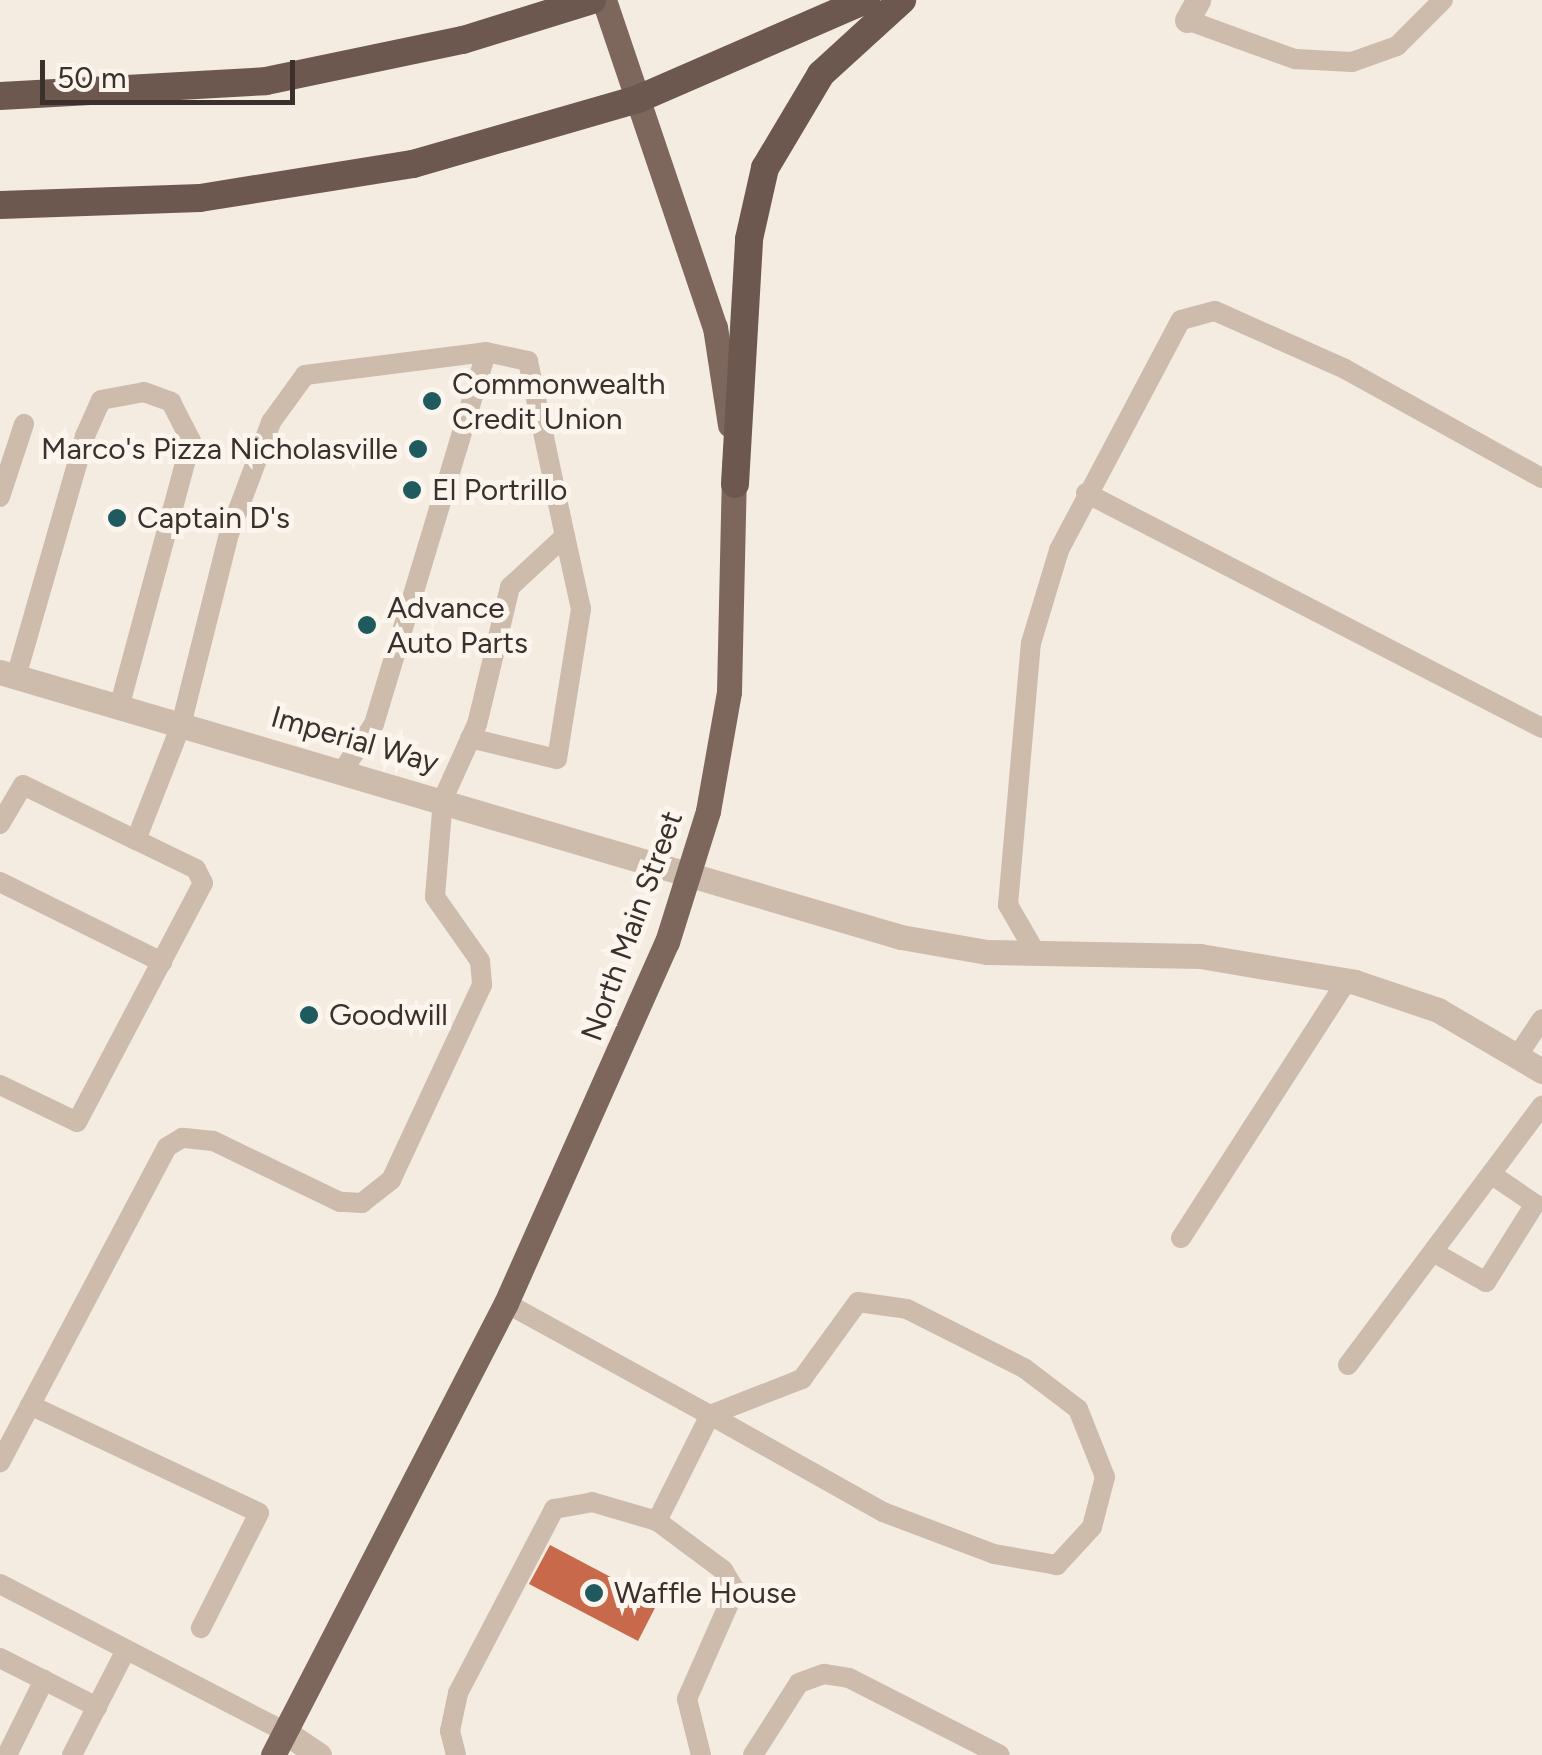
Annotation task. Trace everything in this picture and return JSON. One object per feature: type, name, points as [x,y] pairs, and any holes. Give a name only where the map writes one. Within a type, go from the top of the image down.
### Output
[{"type":"highway","points":[[0,96],[266,80],[463,40],[592,0]]},
{"type":"highway","points":[[0,205],[159,201],[320,183],[467,152],[638,99],[866,0]]},
{"type":"highway","points":[[735,484],[748,239],[765,168],[821,74],[902,0]]},
{"type":"main road","name":"North Main Street","points":[[279,1743],[506,1304],[620,1057],[690,878],[729,692],[735,484],[716,327],[604,0]]},
{"type":"street","name":"Imperial Way","points":[[5,677],[443,799],[690,878],[901,937],[1037,955],[1200,956],[1346,980],[1438,1010],[1542,1071]]},
{"type":"street","points":[[279,1743],[319,1755]]},
{"type":"lane","points":[[1192,10],[1295,60],[1352,62],[1397,46],[1443,0]]},
{"type":"lane","points":[[1037,955],[1008,904],[1032,643],[1086,493],[1181,320],[1215,312],[1345,369],[1542,478]]},
{"type":"lane","points":[[343,770],[374,724],[486,352]]},
{"type":"lane","points":[[136,840],[182,724],[228,534],[272,422],[304,376],[486,352],[528,361],[580,609],[557,759],[470,738]]},
{"type":"lane","points":[[5,677],[85,436],[101,400],[144,392],[171,402],[192,441],[119,707]]},
{"type":"lane","points":[[0,497],[24,424]]},
{"type":"lane","points":[[1086,493],[1542,728]]},
{"type":"lane","points":[[0,1462],[167,1147],[182,1138],[213,1142],[340,1202],[362,1203],[391,1180],[482,985],[480,961],[435,897],[443,799],[470,738],[510,587],[565,536]]},
{"type":"lane","points":[[0,824],[22,786],[196,869],[202,883],[77,1122],[0,1086]]},
{"type":"lane","points":[[0,882],[162,962]]},
{"type":"lane","points":[[1181,1238],[1346,980]]},
{"type":"lane","points":[[1518,1055],[1542,1019]]},
{"type":"lane","points":[[1348,1365],[1542,1106]]},
{"type":"lane","points":[[1433,1252],[1486,1282],[1535,1204],[1491,1174]]},
{"type":"lane","points":[[506,1304],[710,1416],[882,1512],[994,1554],[1057,1565],[1092,1527],[1105,1476],[1078,1409],[1024,1368],[907,1308],[858,1302],[802,1379],[710,1416],[658,1521]]},
{"type":"lane","points":[[30,1405],[259,1513],[201,1628]]},
{"type":"lane","points":[[456,1755],[450,1731],[458,1694],[554,1509],[592,1502],[658,1521],[723,1570],[735,1590],[686,1699],[702,1755]]},
{"type":"lane","points":[[0,1584],[126,1650],[279,1743]]},
{"type":"lane","points":[[72,1755],[126,1650]]},
{"type":"lane","points":[[0,1658],[97,1707]]},
{"type":"lane","points":[[753,1755],[798,1682],[824,1674],[849,1678],[1000,1755]]},
{"type":"lane","points":[[7,1755],[44,1680]]},
{"type":"building","name":"Waffle House","points":[[550,1545],[658,1602],[638,1641],[529,1584]]},
{"type":"place","name":"Commonwealth Credit Union","points":[[432,401]]},
{"type":"place","name":"Marco's Pizza Nicholasville","points":[[418,449]]},
{"type":"place","name":"El Portrillo","points":[[412,490]]},
{"type":"place","name":"Captain D's","points":[[117,518]]},
{"type":"place","name":"Advance Auto Parts","points":[[367,625]]},
{"type":"place","name":"Goodwill","points":[[309,1015]]},
{"type":"place","name":"Waffle House","points":[[594,1593]]}]
